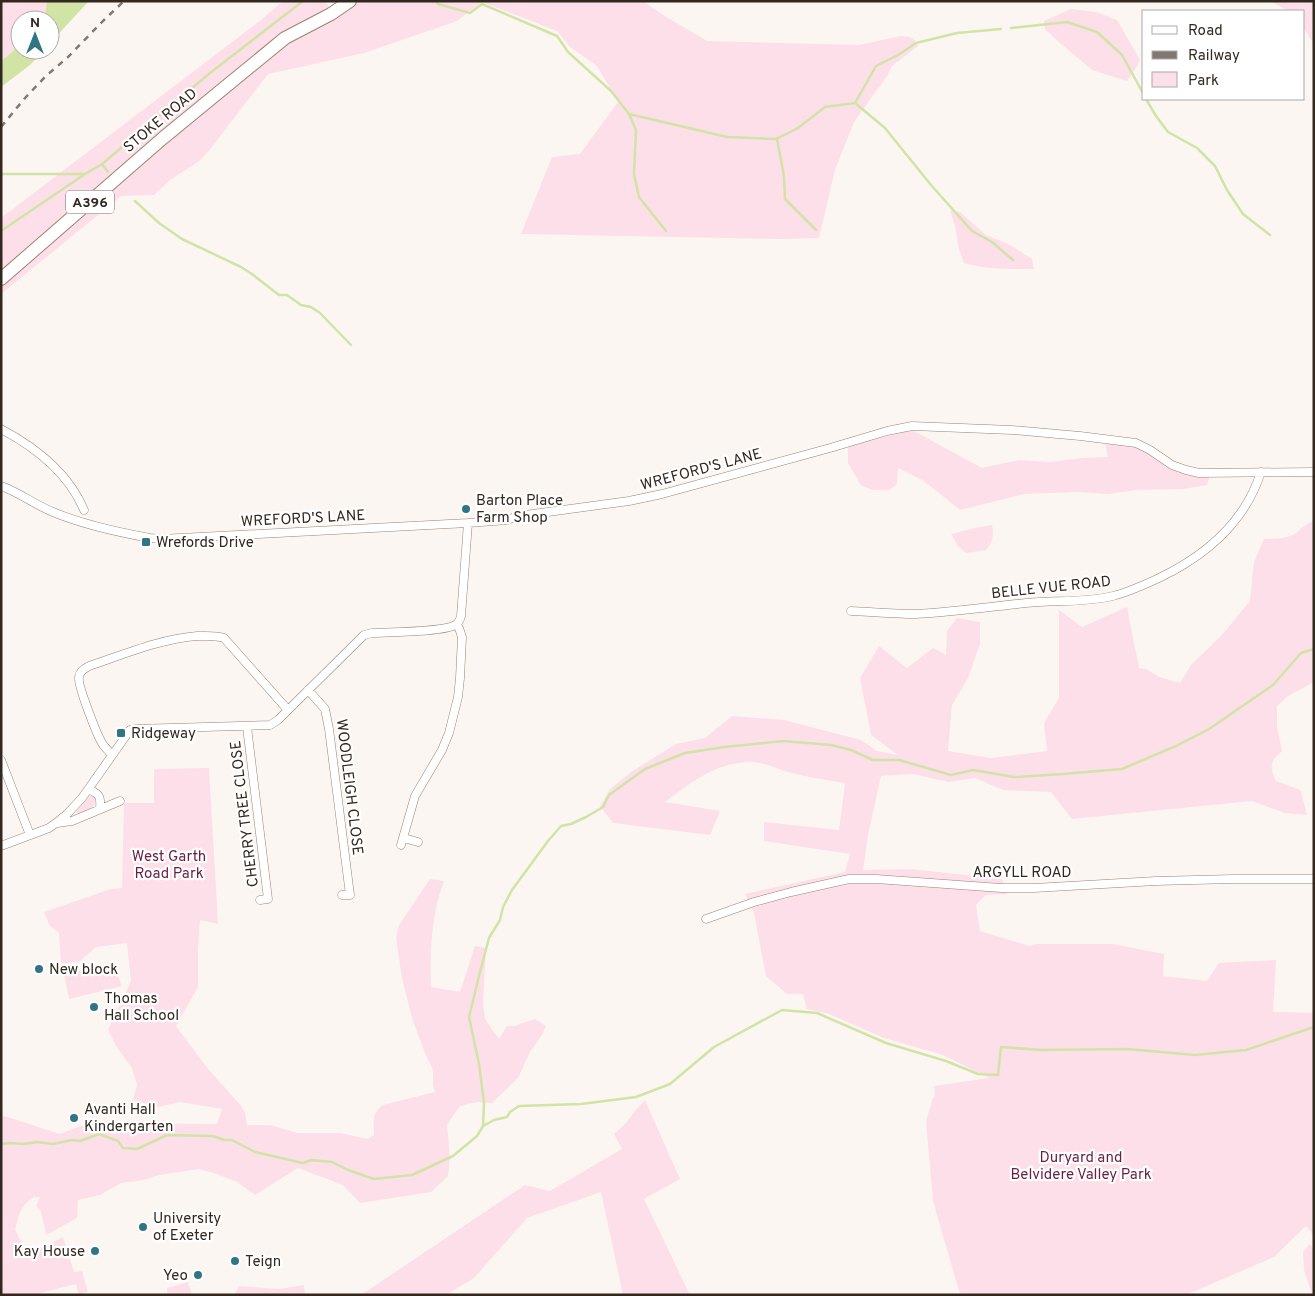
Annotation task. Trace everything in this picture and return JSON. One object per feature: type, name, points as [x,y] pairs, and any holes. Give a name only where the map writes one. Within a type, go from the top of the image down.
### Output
[{"type":"main road","name":"STOKE ROAD","points":[[1,279],[163,138],[254,62],[285,38],[331,14],[350,1]]},
{"type":"street","name":"WREFORD'S LANE","points":[[1,486],[43,508],[85,524],[161,539],[507,520],[518,516],[629,501],[662,494],[886,431],[912,426],[1012,430],[1136,443],[1172,464],[1199,473],[1314,472]]},
{"type":"street","points":[[1,429],[14,435],[38,452],[60,472],[84,510]]},
{"type":"street","name":"BELLE VUE ROAD","points":[[851,611],[916,614],[992,608],[1027,603],[1080,601],[1129,591],[1186,564],[1216,540],[1237,519],[1256,488],[1261,472]]},
{"type":"street","points":[[56,824],[89,789],[130,730],[270,726],[364,635],[443,629],[456,624],[461,616],[468,523]]},
{"type":"street","points":[[418,842],[402,842],[415,796],[442,750],[449,733],[458,697],[462,637],[456,624]]},
{"type":"street","points":[[112,755],[102,743],[84,700],[78,684],[80,673],[89,666],[165,640],[204,636],[224,638],[288,710]]},
{"type":"street","name":"WOODLEIGH CLOSE","points":[[308,690],[323,706],[327,714],[354,895],[342,895]]},
{"type":"street","name":"CHERRY TREE CLOSE","points":[[247,727],[267,899]]},
{"type":"street","points":[[1,760],[30,835]]},
{"type":"street","points":[[89,789],[100,797],[100,809]]},
{"type":"street","points":[[1,846],[56,824],[72,822],[120,801]]},
{"type":"street","name":"ARGYLL ROAD","points":[[706,919],[772,897],[849,879],[876,879],[1001,888],[1034,888],[1156,881],[1314,879]]},
{"type":"green space","points":[[1,1],[47,1],[46,10],[10,10],[10,54],[1,61]]},
{"type":"green space","points":[[283,1],[324,1],[330,7],[337,1],[643,1],[707,41],[858,45],[901,36],[914,39],[918,46],[892,66],[854,122],[835,170],[819,238],[781,239],[521,234],[552,157],[580,154],[618,102],[597,66],[570,47],[557,31],[482,2],[457,21],[364,53],[268,74],[208,152],[198,162],[170,180],[154,195],[121,196],[1,294],[1,218],[261,20]]},
{"type":"green space","points":[[1270,1],[1314,1],[1314,44],[1305,30],[1305,10],[1286,10]]},
{"type":"green space","points":[[1071,9],[1096,12],[1117,20],[1140,60],[1127,81],[1092,70],[1045,29],[1044,21]]},
{"type":"green space","points":[[950,210],[960,212],[986,235],[1006,243],[1032,259],[1034,269],[990,268],[964,263]]},
{"type":"green space","points":[[912,430],[982,468],[1019,460],[1050,462],[1108,457],[1105,443],[1133,446],[1178,471],[1210,475],[1207,485],[1183,489],[1136,490],[1108,494],[1077,492],[1024,494],[960,510],[924,481],[898,468],[897,484],[889,490],[872,490],[861,485],[848,463],[848,446]]},
{"type":"green space","name":"Duryard and Belvidere Valley Park","points":[[1314,521],[1314,682],[1288,696],[1277,706],[1277,727],[1282,751],[1272,764],[1272,772],[1276,781],[1301,791],[1307,815],[1285,813],[1252,801],[1072,819],[1051,792],[1003,790],[975,778],[948,782],[913,774],[881,776],[868,835],[863,870],[910,869],[1002,879],[1007,894],[986,895],[976,905],[980,931],[1030,946],[1036,944],[1113,944],[1164,954],[1163,976],[1207,981],[1219,963],[1276,960],[1273,1012],[1314,1013],[1314,1236],[1306,1226],[1274,1257],[1186,1295],[962,1295],[959,1291],[933,1201],[926,1121],[935,1096],[934,1086],[989,1078],[943,1055],[884,1038],[829,1014],[807,1009],[803,994],[787,994],[766,976],[754,913],[745,894],[845,872],[850,854],[764,841],[764,822],[839,830],[845,783],[795,774],[757,763],[747,762],[724,766],[693,782],[665,802],[720,811],[710,835],[613,823],[600,806],[610,789],[631,772],[676,744],[705,738],[732,716],[784,720],[861,740],[877,751],[898,755],[871,735],[860,678],[879,646],[907,668],[933,648],[946,655],[947,631],[957,618],[980,622],[980,644],[968,678],[952,705],[948,751],[991,758],[1047,751],[1044,723],[1059,698],[1059,610],[1082,627],[1127,607],[1139,668],[1146,669],[1159,677],[1180,683],[1191,665],[1222,635],[1250,601],[1254,562],[1264,539],[1277,539],[1289,536]]},
{"type":"green space","points":[[992,525],[992,538],[986,550],[966,553],[958,546],[951,534],[975,528]]},
{"type":"green space","name":"West Garth Road Park","points":[[209,768],[218,924],[200,920],[198,987],[176,1026],[209,1070],[242,1107],[247,1125],[270,1125],[297,1133],[340,1133],[368,1139],[374,1135],[375,1115],[383,1105],[435,1092],[433,1070],[413,1021],[402,979],[396,937],[399,925],[430,879],[444,881],[436,907],[432,933],[431,987],[460,992],[475,946],[486,948],[483,1002],[485,1019],[499,1039],[507,1026],[514,1026],[535,1019],[546,1026],[530,1052],[518,1078],[492,1103],[478,1102],[459,1107],[447,1125],[450,1157],[448,1176],[431,1192],[360,1203],[343,1185],[298,1168],[255,1195],[237,1182],[199,1169],[121,1183],[100,1195],[78,1200],[77,1218],[46,1235],[41,1211],[36,1206],[40,1197],[34,1197],[23,1207],[15,1230],[25,1249],[41,1248],[63,1237],[74,1272],[82,1271],[88,1292],[79,1295],[76,1284],[33,1295],[1,1295],[1,1115],[60,1134],[88,1124],[103,1122],[217,1124],[222,1109],[180,1102],[158,1107],[133,1100],[137,1085],[132,1068],[116,1046],[108,1030],[131,981],[127,943],[96,947],[80,961],[61,964],[59,933],[50,926],[44,912],[111,889],[122,888],[124,803],[154,803],[154,769]]},
{"type":"green space","points":[[90,796],[96,799],[94,806],[80,814],[76,812]]},
{"type":"green space","points":[[112,962],[122,986],[69,999],[64,974]]},
{"type":"green space","points":[[645,1100],[680,1179],[644,1199],[690,1295],[623,1295],[601,1192],[527,1218],[474,1278],[446,1295],[361,1295],[525,1185],[550,1191],[622,1149],[614,1134]]},
{"type":"green space","points":[[1310,1244],[1314,1249],[1314,1295],[1312,1295],[1304,1270],[1303,1252]]},
{"type":"green space","points":[[188,1282],[192,1295],[167,1295],[167,1288]]},
{"type":"green space","points":[[304,1285],[305,1295],[234,1295],[239,1286],[279,1289]]},
{"type":"shaded area","points":[[47,1],[89,1],[60,32],[60,10],[46,10]]},
{"type":"shaded area","points":[[10,54],[10,60],[35,60],[1,87],[1,61]]},
{"type":"waterway","points":[[1,231],[102,164],[210,73],[303,1]]},
{"type":"waterway","points":[[436,1],[438,4],[470,13],[482,4],[557,36],[568,52],[611,91],[629,114],[727,137],[776,139],[798,128],[825,107],[855,103],[885,128],[931,185],[972,231],[992,242],[1013,260]]},
{"type":"waterway","points":[[1011,28],[1067,22],[1097,32],[1122,55],[1142,91]]},
{"type":"waterway","points":[[855,103],[876,66],[916,43],[957,33],[1001,29]]},
{"type":"waterway","points":[[1147,100],[1168,132],[1197,148],[1215,166],[1227,190],[1243,214],[1270,235]]},
{"type":"waterway","points":[[629,114],[636,130],[634,174],[639,197],[666,231]]},
{"type":"waterway","points":[[777,139],[784,176],[785,199],[816,230]]},
{"type":"waterway","points":[[102,164],[108,172]]},
{"type":"waterway","points":[[1,174],[83,174]]},
{"type":"waterway","points":[[135,201],[159,223],[182,239],[241,267],[279,295],[287,295],[301,305],[311,307],[320,313],[351,345]]},
{"type":"waterway","points":[[483,1126],[484,1103],[479,1064],[469,1017],[489,938],[500,920],[503,907],[512,890],[561,826],[571,824],[603,807],[609,795],[645,769],[685,753],[783,741],[831,745],[851,750],[873,760],[899,760],[951,775],[973,770],[1014,777],[1122,769],[1176,746],[1209,729],[1273,685],[1301,653],[1314,649]]},
{"type":"waterway","points":[[1,1144],[37,1142],[53,1144],[72,1140],[80,1141],[99,1134],[118,1141],[123,1148],[137,1149],[167,1135],[213,1136],[224,1140],[232,1140],[255,1152],[303,1163],[311,1160],[332,1162],[374,1179],[412,1175],[453,1156],[477,1136],[483,1126],[494,1120],[507,1117],[510,1112],[519,1106],[581,1104],[636,1097],[670,1084],[714,1047],[782,1010],[817,1013],[886,1043],[946,1061],[978,1074],[998,1075],[1001,1047],[1041,1050],[1127,1049],[1195,1055],[1246,1050],[1314,1027]]},
{"type":"railway","points":[[1,127],[46,76],[68,57],[124,1]]},
{"type":"place","name":"Barton Place Farm Shop","points":[[466,509]]},
{"type":"place","name":"Wrefords Drive","points":[[146,542]]},
{"type":"place","name":"Ridgeway","points":[[121,733]]},
{"type":"place","name":"New block","points":[[39,969]]},
{"type":"place","name":"Thomas Hall School","points":[[94,1007]]},
{"type":"place","name":"Avanti Hall Kindergarten","points":[[74,1118]]},
{"type":"place","name":"University of Exeter","points":[[143,1227]]},
{"type":"place","name":"Kay House","points":[[95,1251]]},
{"type":"place","name":"Teign","points":[[235,1261]]},
{"type":"place","name":"Yeo","points":[[198,1275]]}]
